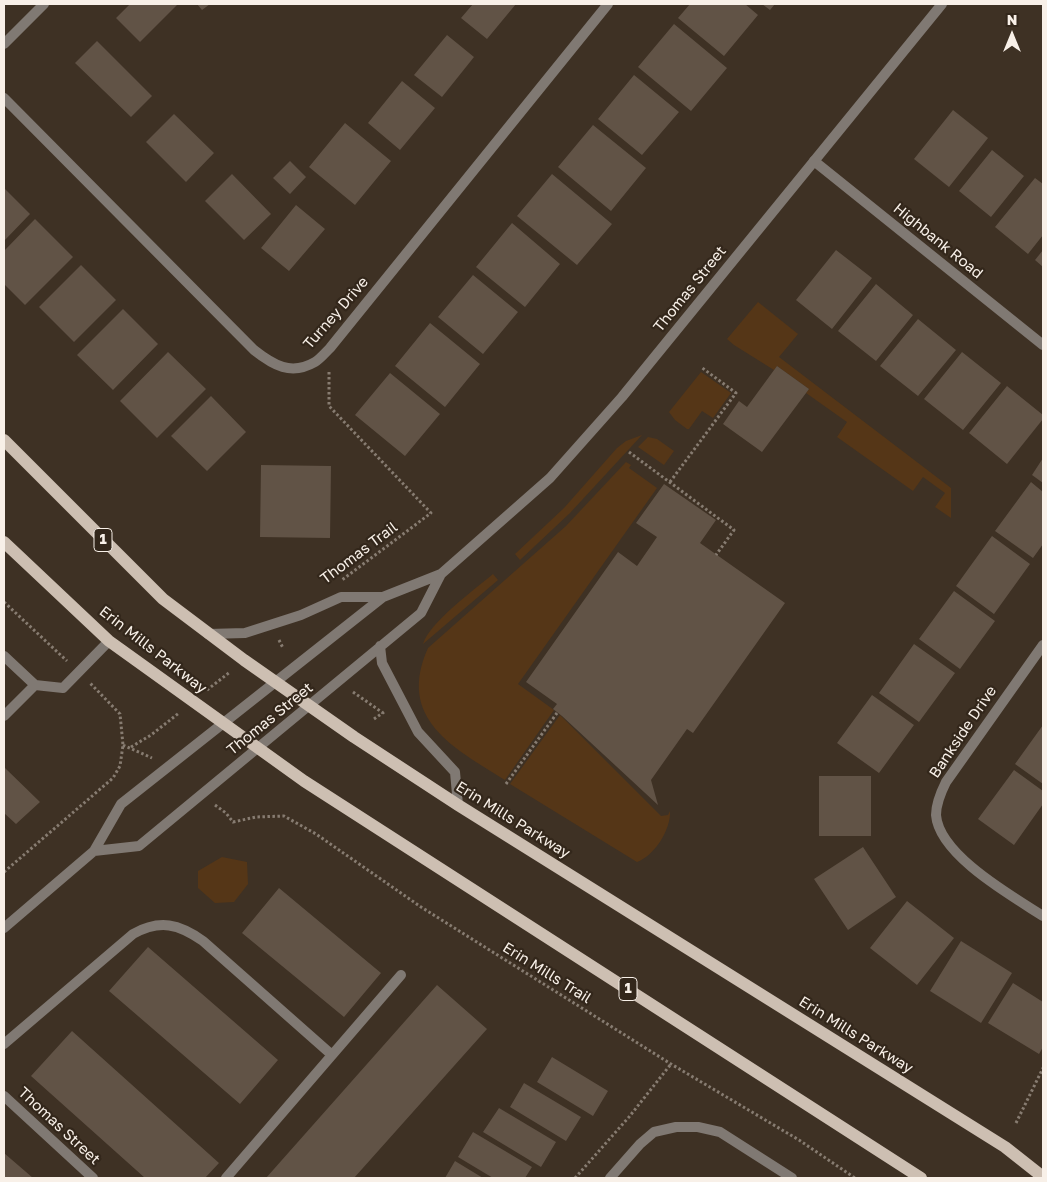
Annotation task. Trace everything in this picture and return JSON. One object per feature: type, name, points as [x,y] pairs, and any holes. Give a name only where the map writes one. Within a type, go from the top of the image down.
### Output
[{"type":"main road","name":"Erin Mills Parkway","points":[[4,440],[163,600],[208,634],[310,706],[458,806],[1006,1148],[1043,1176]]},
{"type":"main road","name":"Erin Mills Parkway","points":[[4,542],[109,641],[304,781],[921,1178]]},
{"type":"street","points":[[4,44],[44,4]]},
{"type":"street","name":"Turney Drive","points":[[4,98],[254,350],[269,363],[284,368],[299,368],[315,362],[330,348],[608,4]]},
{"type":"street","name":"Thomas Street","points":[[94,850],[139,846],[421,612],[441,574],[556,470],[622,397],[942,4]]},
{"type":"street","name":"Highbank Road","points":[[814,161],[1043,345]]},
{"type":"street","name":"Thomas Street","points":[[4,928],[94,850],[121,804],[383,597],[441,574]]},
{"type":"street","points":[[208,634],[245,633],[301,615],[341,598],[383,597]]},
{"type":"street","points":[[4,656],[36,685],[63,688],[109,641]]},
{"type":"street","name":"Bankside Drive","points":[[1043,645],[946,782],[939,797],[936,814],[940,831],[949,846],[992,883],[1043,916]]},
{"type":"street","points":[[380,646],[382,663],[418,732],[456,772],[458,806]]},
{"type":"street","points":[[4,716],[36,685]]},
{"type":"street","points":[[4,1044],[133,934],[145,927],[161,924],[175,926],[189,932],[202,941],[332,1055]]},
{"type":"street","points":[[226,1178],[401,975]]},
{"type":"street","name":"Thomas Street","points":[[4,1096],[93,1178]]},
{"type":"street","points":[[610,1178],[640,1144],[654,1132],[676,1126],[698,1126],[720,1132],[792,1178]]},
{"type":"path","name":"Thomas Trail","points":[[330,348],[329,406],[431,513],[336,585]]},
{"type":"path","points":[[670,482],[736,393],[701,367]]},
{"type":"path","points":[[629,452],[734,530],[716,555]]},
{"type":"path","points":[[278,639],[283,648]]},
{"type":"path","points":[[352,691],[383,712]]},
{"type":"path","points":[[374,719],[391,707]]},
{"type":"path","points":[[506,784],[557,712]]},
{"type":"path","points":[[131,747],[151,735]]},
{"type":"path","points":[[4,872],[113,778],[120,766],[124,745],[147,754]]},
{"type":"path","name":"Erin Mills Trail","points":[[226,813],[233,822],[256,817],[284,816],[316,834],[421,907],[671,1064],[799,1140],[855,1178]]},
{"type":"path","points":[[575,1178],[629,1117],[671,1064]]},
{"type":"path","points":[[1016,1122],[1043,1068]]},
{"type":"shaded area","points":[[758,302],[798,334],[779,357],[951,488],[951,518],[935,507],[945,493],[923,477],[913,491],[837,437],[847,422],[806,393],[809,389],[777,366],[774,370],[727,339]]},
{"type":"shaded area","points":[[701,372],[731,393],[713,418],[702,411],[689,429],[687,429],[675,420],[669,412]]},
{"type":"shaded area","points":[[642,435],[570,513],[520,560],[515,554],[564,508],[617,448],[626,441]]},
{"type":"shaded area","points":[[648,437],[657,439],[674,451],[664,465],[638,447]]},
{"type":"shaded area","points":[[626,462],[631,465],[629,468],[657,488],[518,684],[554,710],[505,780],[450,743],[435,729],[425,713],[419,694],[420,673],[428,648],[566,526]]},
{"type":"shaded area","points":[[493,574],[498,580],[423,644],[427,635],[443,616]]},
{"type":"shaded area","points":[[560,715],[661,816],[668,815],[670,811],[668,826],[664,834],[655,848],[643,859],[637,862],[510,784]]},
{"type":"shaded area","points":[[222,857],[247,862],[248,884],[234,902],[215,903],[198,888],[198,871]]},
{"type":"building","points":[[130,4],[178,4],[140,42],[116,18]]},
{"type":"building","points":[[197,4],[210,4],[202,10]]},
{"type":"building","points":[[473,4],[516,4],[487,39],[461,18]]},
{"type":"building","points":[[690,4],[745,4],[758,15],[724,56],[678,18]]},
{"type":"building","points":[[762,4],[775,4],[770,10]]},
{"type":"building","points":[[674,24],[727,68],[691,111],[638,67]]},
{"type":"building","points":[[447,35],[474,57],[442,97],[414,75]]},
{"type":"building","points":[[97,41],[152,96],[131,117],[75,63]]},
{"type":"building","points":[[634,75],[679,112],[642,155],[598,119]]},
{"type":"building","points":[[402,81],[435,108],[400,150],[368,123]]},
{"type":"building","points":[[953,110],[988,138],[949,187],[914,159]]},
{"type":"building","points":[[174,114],[214,153],[186,182],[146,142]]},
{"type":"building","points":[[345,123],[391,161],[355,205],[309,167]]},
{"type":"building","points":[[593,125],[646,168],[611,211],[558,167]]},
{"type":"building","points":[[992,150],[1024,176],[991,217],[959,191]]},
{"type":"building","points":[[290,161],[306,177],[290,194],[273,178]]},
{"type":"building","points":[[232,174],[271,214],[244,240],[205,201]]},
{"type":"building","points":[[552,174],[612,224],[577,265],[517,216]]},
{"type":"building","points":[[1035,178],[1043,184],[1043,235],[1028,254],[995,227]]},
{"type":"building","points":[[4,188],[30,214],[4,241]]},
{"type":"building","points":[[296,205],[325,229],[289,271],[261,248]]},
{"type":"building","points":[[35,219],[73,257],[25,305],[4,284],[4,251]]},
{"type":"building","points":[[512,223],[560,264],[525,307],[476,267]]},
{"type":"building","points":[[836,250],[872,278],[832,329],[796,300]]},
{"type":"building","points":[[1043,250],[1043,267],[1035,260]]},
{"type":"building","points":[[81,265],[116,300],[74,342],[39,307]]},
{"type":"building","points":[[473,275],[518,312],[483,354],[438,317]]},
{"type":"building","points":[[876,284],[913,315],[876,361],[838,331]]},
{"type":"building","points":[[123,309],[158,344],[113,390],[77,355]]},
{"type":"building","points":[[918,319],[956,350],[918,396],[880,366]]},
{"type":"building","points":[[430,323],[480,364],[445,407],[395,366]]},
{"type":"building","points":[[168,352],[206,389],[157,438],[120,401]]},
{"type":"building","points":[[962,352],[1001,383],[963,430],[924,399]]},
{"type":"building","points":[[777,366],[809,389],[762,452],[723,424],[739,401],[747,407]]},
{"type":"building","points":[[390,373],[440,414],[405,456],[355,415]]},
{"type":"building","points":[[1007,386],[1043,415],[1043,419],[1007,464],[969,433]]},
{"type":"building","points":[[211,396],[246,432],[207,471],[171,436]]},
{"type":"building","points":[[1043,458],[1043,483],[1032,475]]},
{"type":"building","points":[[261,465],[331,466],[330,538],[260,537]]},
{"type":"building","points":[[1031,482],[1043,492],[1043,544],[1033,558],[995,531]]},
{"type":"building","points":[[664,484],[716,520],[700,543],[785,603],[693,733],[687,729],[651,780],[658,805],[553,709],[557,704],[526,682],[618,552],[637,566],[657,537],[636,523]]},
{"type":"building","points":[[992,536],[1030,564],[994,614],[956,586]]},
{"type":"building","points":[[954,591],[995,621],[960,669],[919,639]]},
{"type":"building","points":[[914,644],[955,673],[919,722],[879,693]]},
{"type":"building","points":[[872,695],[914,725],[879,773],[837,743]]},
{"type":"building","points":[[1043,725],[1043,784],[1015,764]]},
{"type":"building","points":[[4,767],[40,802],[16,824],[4,813]]},
{"type":"building","points":[[1014,770],[1043,791],[1043,804],[1014,845],[978,819]]},
{"type":"building","points":[[819,776],[871,776],[871,836],[819,836]]},
{"type":"building","points":[[863,847],[896,897],[848,930],[814,879]]},
{"type":"building","points":[[279,888],[381,973],[344,1017],[242,933]]},
{"type":"building","points":[[907,901],[954,938],[917,985],[870,948]]},
{"type":"building","points":[[961,941],[1012,973],[981,1023],[930,991]]},
{"type":"building","points":[[148,947],[278,1060],[240,1104],[109,991]]},
{"type":"building","points":[[1013,983],[1043,1002],[1043,1047],[1039,1054],[988,1023]]},
{"type":"building","points":[[437,985],[487,1029],[354,1178],[266,1178]]},
{"type":"building","points":[[72,1031],[219,1163],[205,1178],[145,1178],[31,1076]]},
{"type":"building","points":[[552,1057],[608,1091],[593,1116],[537,1082]]},
{"type":"building","points":[[524,1083],[581,1117],[566,1141],[510,1107]]},
{"type":"building","points":[[499,1108],[556,1142],[541,1167],[483,1132]]},
{"type":"building","points":[[473,1132],[532,1167],[525,1178],[493,1178],[458,1157]]},
{"type":"building","points":[[4,1153],[33,1178],[4,1178]]},
{"type":"building","points":[[455,1161],[483,1178],[445,1178]]}]
